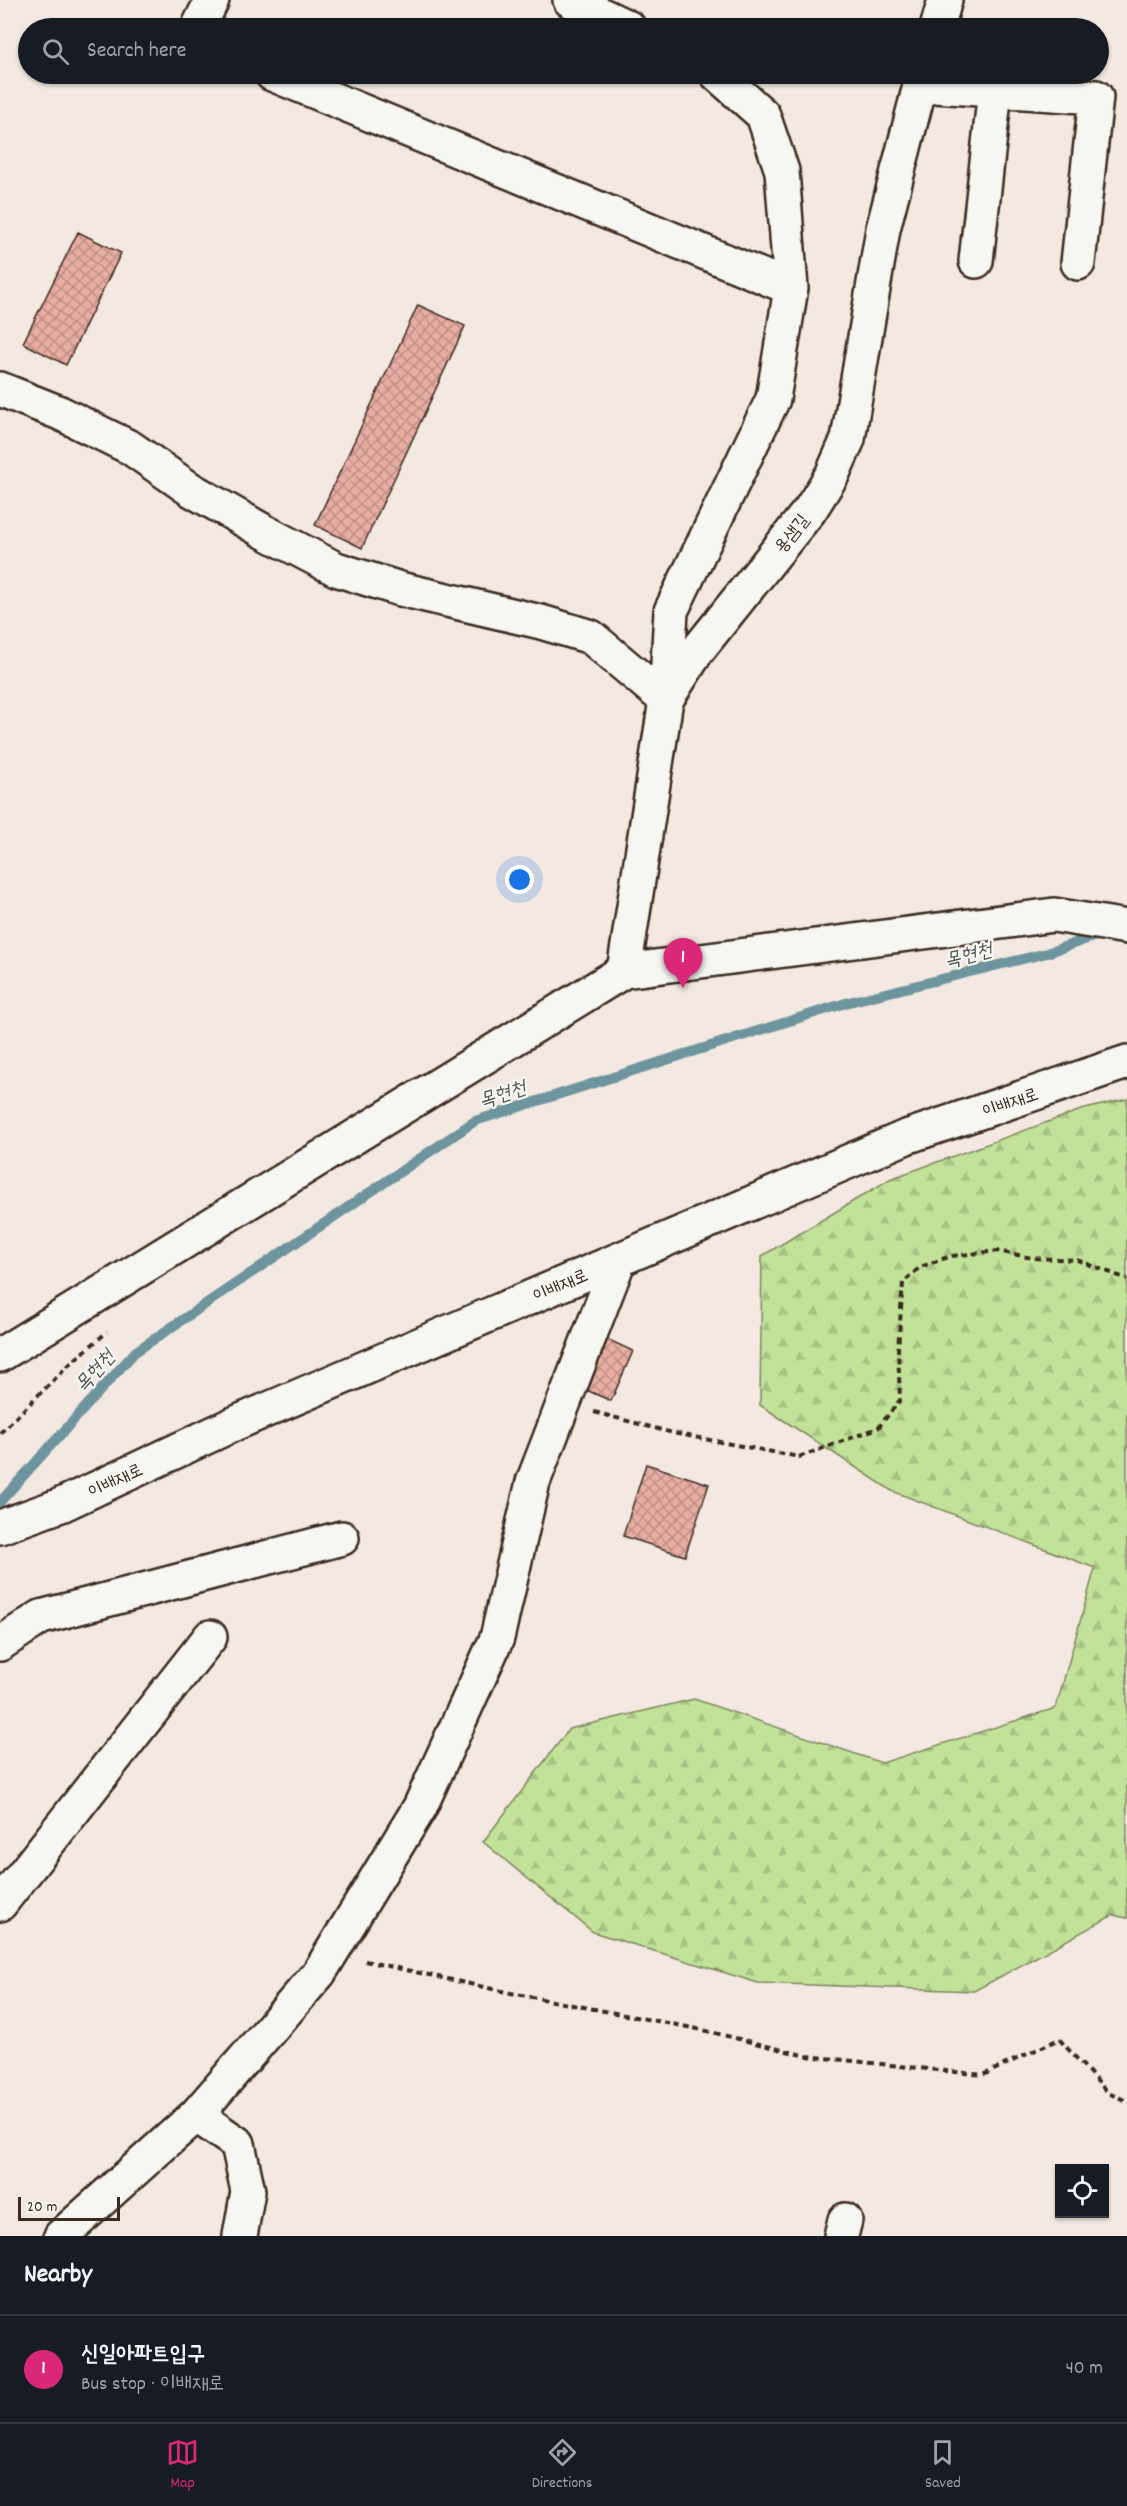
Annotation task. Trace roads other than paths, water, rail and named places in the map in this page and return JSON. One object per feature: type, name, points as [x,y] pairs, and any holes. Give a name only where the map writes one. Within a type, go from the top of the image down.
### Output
[{"type":"street","points":[[203,18],[212,0]]},
{"type":"street","points":[[570,0],[608,18]]},
{"type":"street","points":[[940,18],[945,0]]},
{"type":"street","points":[[296,84],[791,288]]},
{"type":"street","points":[[666,700],[672,610],[773,399],[791,288],[782,171],[763,115],[728,84]]},
{"type":"street","name":"용샘길","points":[[624,971],[666,700],[697,651],[810,510],[832,476],[848,439],[883,229],[921,84]]},
{"type":"street","points":[[955,84],[994,90],[1096,97],[1078,263]]},
{"type":"street","points":[[976,261],[994,90]]},
{"type":"street","points":[[0,389],[60,413],[131,448],[190,489],[336,569],[400,589],[541,622],[591,637],[666,700]]},
{"type":"street","points":[[0,1355],[624,971],[1054,915],[1127,927]]},
{"type":"street","name":"이배재로","points":[[0,1527],[61,1505],[236,1423],[906,1137],[1127,1062]]},
{"type":"street","points":[[61,2236],[196,2115],[319,1973],[420,1807],[497,1638],[533,1482],[619,1260]]},
{"type":"street","points":[[0,1644],[41,1617],[342,1538]]},
{"type":"street","points":[[0,1904],[210,1637]]},
{"type":"street","points":[[196,2115],[238,2144],[248,2191],[240,2236]]},
{"type":"waterway","name":"목현천","points":[[0,1502],[135,1352],[475,1121],[849,1002],[1047,953],[1104,933]]},
{"type":"place","name":"신일아파트입구","points":[[683,988]]}]
